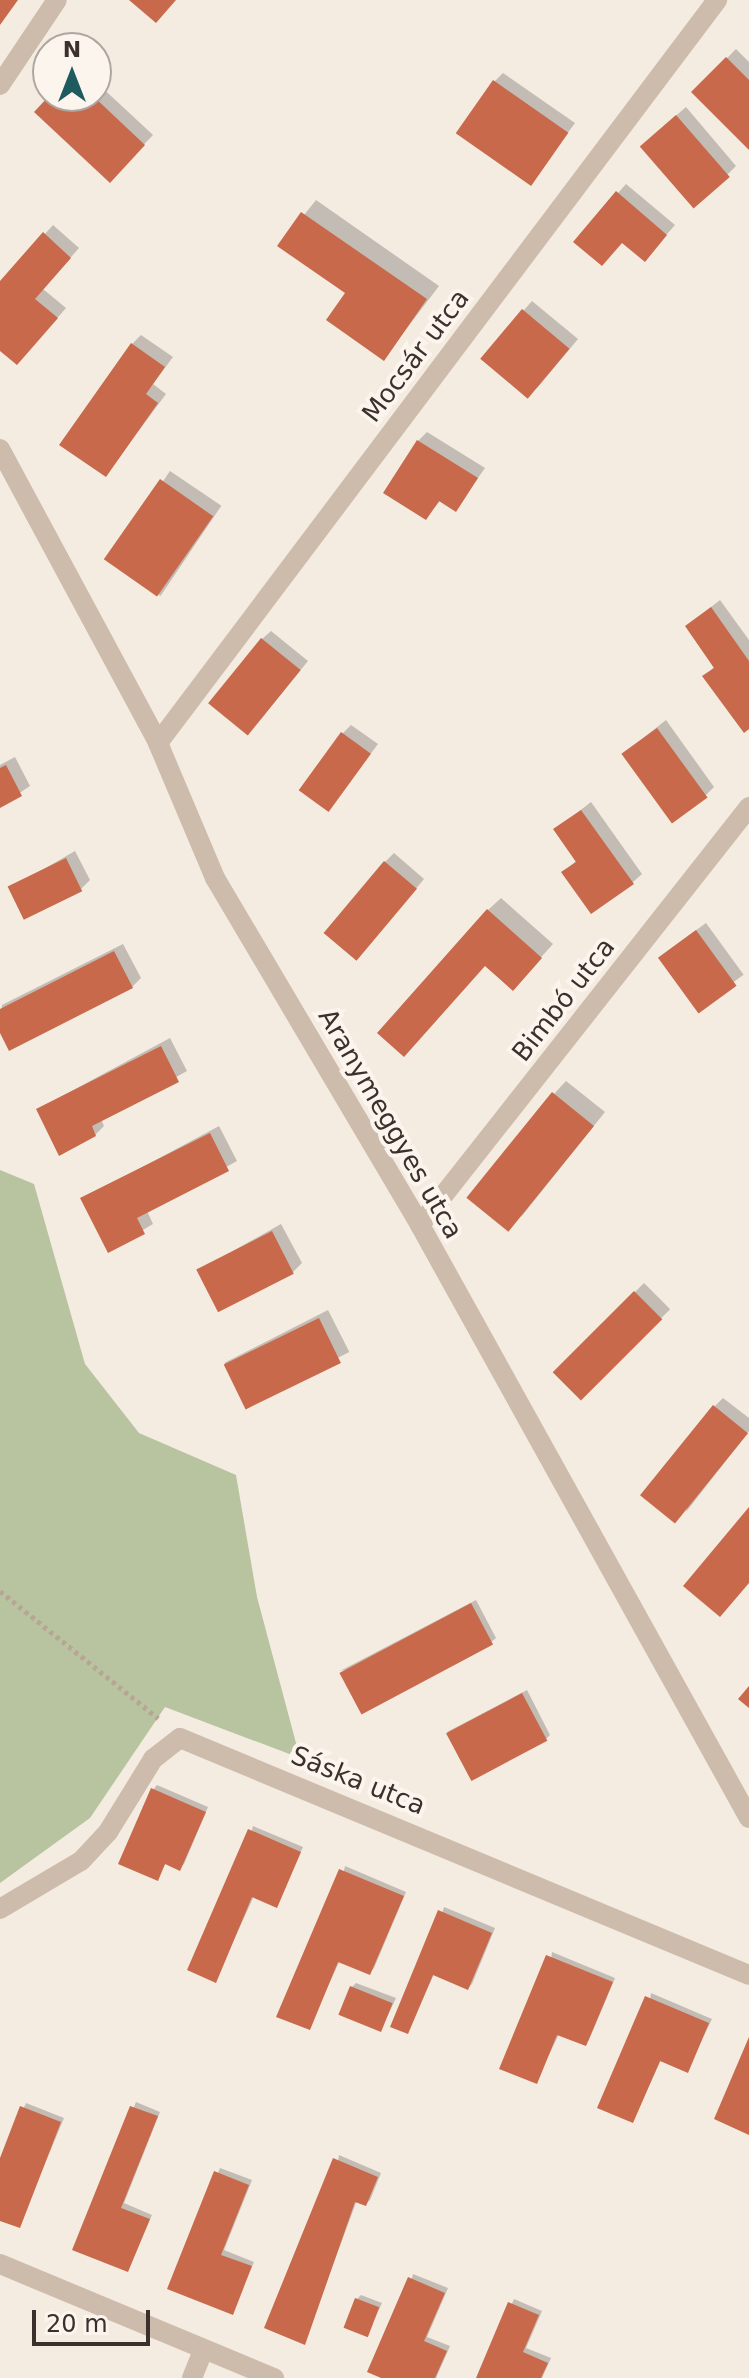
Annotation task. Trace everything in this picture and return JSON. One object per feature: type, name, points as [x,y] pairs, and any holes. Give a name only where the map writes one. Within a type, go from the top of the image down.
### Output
[{"type":"street","points":[[0,85],[57,0]]},
{"type":"street","name":"Mocsár utca","points":[[158,743],[717,0]]},
{"type":"street","name":"Aranymeggyes utca","points":[[0,449],[158,743],[215,878],[420,1225],[749,1818]]},
{"type":"street","name":"Bimbó utca","points":[[420,1225],[749,807]]},
{"type":"street","points":[[0,1909],[81,1861],[108,1832],[153,1759],[180,1738]]},
{"type":"street","name":"Sáska utca","points":[[180,1738],[749,1975]]},
{"type":"street","points":[[0,2264],[274,2378]]},
{"type":"street","points":[[192,2378],[204,2349]]},
{"type":"path","points":[[0,1591],[102,1669],[180,1738]]},
{"type":"green space","points":[[0,1170],[34,1184],[85,1364],[139,1433],[236,1475],[257,1597],[300,1758],[165,1707],[90,1818],[0,1883]]},
{"type":"building","points":[[0,0],[18,0],[0,25]]},
{"type":"building","points":[[129,0],[176,0],[156,23]]},
{"type":"building","points":[[726,57],[749,80],[749,150],[691,92]]},
{"type":"building","points":[[493,80],[568,133],[531,186],[456,133]]},
{"type":"building","points":[[34,112],[110,112],[145,145],[110,183]]},
{"type":"building","points":[[676,115],[730,177],[694,208],[640,146]]},
{"type":"building","points":[[616,191],[667,235],[645,262],[622,243],[602,266],[573,242]]},
{"type":"building","points":[[301,212],[427,299],[384,361],[326,320],[345,293],[277,246]]},
{"type":"building","points":[[43,232],[71,258],[35,299],[58,318],[17,365],[0,351],[0,281]]},
{"type":"building","points":[[522,309],[569,349],[528,399],[480,359]]},
{"type":"building","points":[[131,343],[165,367],[146,394],[158,403],[106,477],[59,445]]},
{"type":"building","points":[[417,440],[478,478],[456,512],[439,501],[426,520],[383,493]]},
{"type":"building","points":[[160,479],[213,516],[157,597],[104,559]]},
{"type":"building","points":[[711,607],[749,661],[749,729],[744,733],[702,676],[714,668],[685,626]]},
{"type":"building","points":[[261,638],[301,670],[248,735],[208,703]]},
{"type":"building","points":[[657,728],[708,798],[672,823],[621,754]]},
{"type":"building","points":[[341,732],[371,754],[329,812],[299,790]]},
{"type":"building","points":[[6,765],[22,796],[0,808],[0,768]]},
{"type":"building","points":[[581,810],[634,884],[591,914],[561,872],[576,862],[553,829]]},
{"type":"building","points":[[66,858],[82,891],[24,920],[8,886]]},
{"type":"building","points":[[384,861],[417,889],[357,961],[324,933]]},
{"type":"building","points":[[487,909],[542,958],[513,991],[485,966],[404,1057],[377,1033]]},
{"type":"building","points":[[696,930],[737,986],[699,1013],[658,958]]},
{"type":"building","points":[[114,951],[133,988],[9,1051],[0,1033],[0,1009]]},
{"type":"building","points":[[161,1046],[179,1082],[92,1126],[96,1136],[59,1156],[36,1109]]},
{"type":"building","points":[[552,1092],[594,1126],[508,1232],[466,1198]]},
{"type":"building","points":[[210,1133],[229,1171],[137,1218],[145,1234],[108,1253],[80,1198]]},
{"type":"building","points":[[272,1231],[294,1274],[218,1312],[196,1270]]},
{"type":"building","points":[[634,1291],[662,1319],[581,1401],[553,1372]]},
{"type":"building","points":[[319,1318],[341,1363],[246,1409],[224,1364]]},
{"type":"building","points":[[713,1405],[748,1433],[675,1523],[640,1495]]},
{"type":"building","points":[[749,1507],[749,1583],[720,1617],[683,1586]]},
{"type":"building","points":[[471,1603],[493,1644],[362,1714],[339,1673]]},
{"type":"building","points":[[749,1686],[749,1708],[738,1699]]},
{"type":"building","points":[[522,1693],[547,1741],[471,1781],[446,1733]]},
{"type":"building","points":[[151,1788],[206,1812],[180,1871],[165,1864],[158,1881],[118,1864]]},
{"type":"building","points":[[248,1829],[301,1852],[277,1908],[252,1897],[216,1983],[187,1970]]},
{"type":"building","points":[[339,1869],[404,1896],[370,1975],[338,1962],[310,2030],[276,2017]]},
{"type":"building","points":[[438,1910],[492,1933],[468,1990],[433,1975],[408,2034],[390,2027]]},
{"type":"building","points":[[546,1955],[613,1982],[586,2046],[557,2035],[537,2084],[499,2069]]},
{"type":"building","points":[[350,1986],[393,2003],[381,2032],[338,2015]]},
{"type":"building","points":[[645,1996],[709,2023],[688,2073],[660,2061],[633,2123],[597,2108]]},
{"type":"building","points":[[749,2037],[749,2135],[714,2119]]},
{"type":"building","points":[[20,2106],[61,2122],[20,2228],[0,2221],[0,2158]]},
{"type":"building","points":[[130,2106],[158,2116],[121,2208],[150,2219],[128,2272],[72,2250]]},
{"type":"building","points":[[333,2158],[378,2177],[366,2206],[355,2202],[305,2345],[264,2328]]},
{"type":"building","points":[[214,2171],[249,2185],[221,2255],[252,2266],[233,2315],[167,2289]]},
{"type":"building","points":[[408,2277],[445,2293],[424,2341],[447,2351],[435,2378],[381,2378],[367,2372]]},
{"type":"building","points":[[355,2298],[379,2307],[368,2337],[344,2328]]},
{"type":"building","points":[[508,2302],[539,2315],[523,2352],[548,2363],[541,2378],[476,2378]]}]
